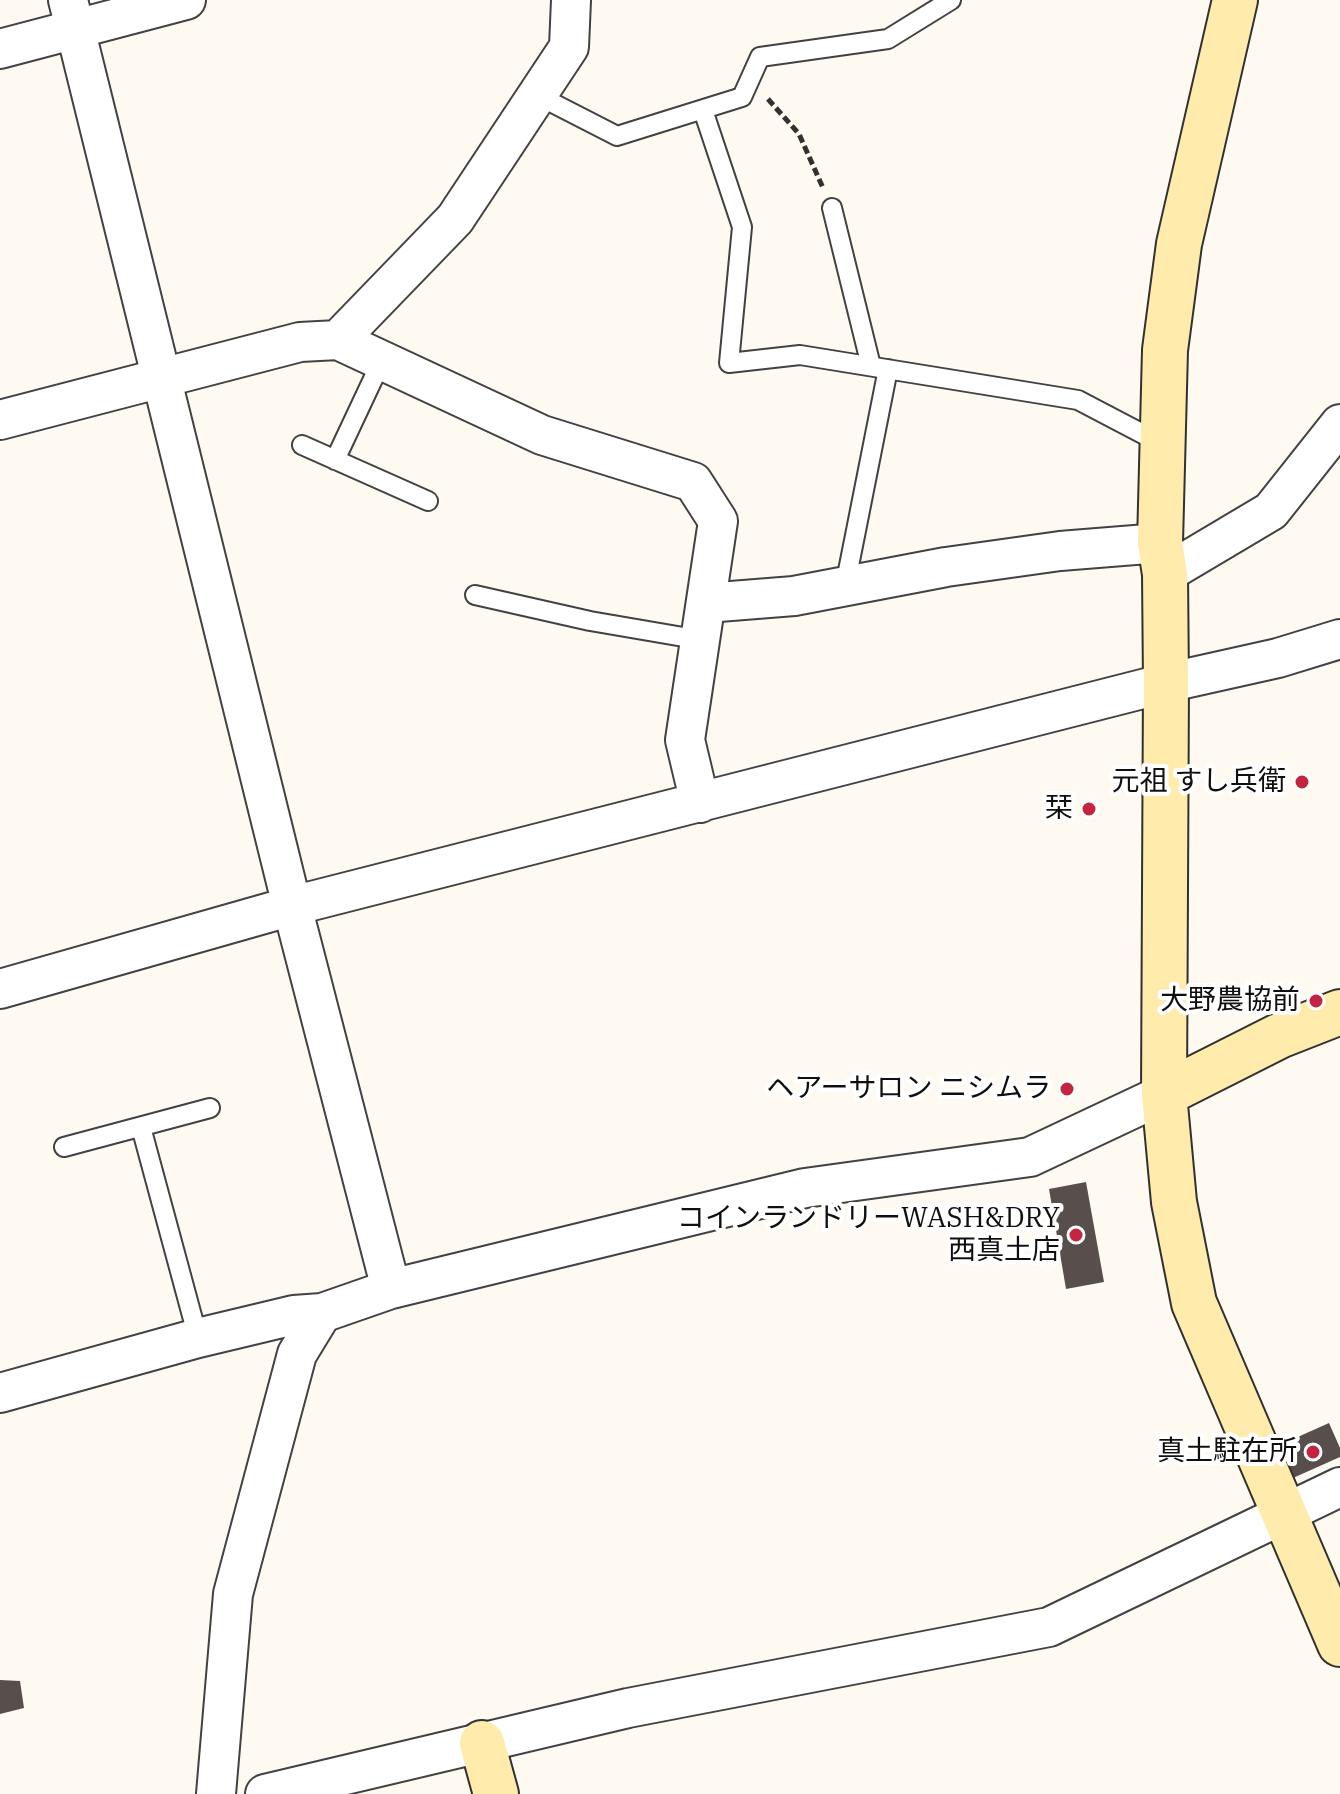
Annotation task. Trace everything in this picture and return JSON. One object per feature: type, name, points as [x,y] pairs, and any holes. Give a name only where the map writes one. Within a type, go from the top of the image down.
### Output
[{"type":"street","points":[[0,49],[71,14],[186,0]]},
{"type":"street","points":[[338,340],[455,219],[569,47],[571,0]]},
{"type":"street","points":[[1235,0],[1179,244],[1165,350],[1162,444],[1166,683],[1164,1094],[1174,1202],[1194,1303],[1340,1644]]},
{"type":"street","points":[[71,14],[292,906],[391,1289]]},
{"type":"street","points":[[0,420],[300,342],[338,340],[542,435],[693,482],[718,521],[685,740],[700,803]]},
{"type":"street","points":[[706,603],[794,596],[960,565],[1060,551],[1163,559],[1271,511],[1340,424]]},
{"type":"street","points":[[0,989],[292,906],[1166,683],[1278,658],[1340,639]]},
{"type":"street","points":[[0,1393],[198,1338],[294,1315],[322,1313],[391,1289],[805,1188],[1030,1157],[1279,1036],[1340,1012]]},
{"type":"street","points":[[216,1794],[233,1594],[297,1354],[322,1313]]},
{"type":"street","points":[[265,1794],[628,1708],[1049,1627],[1340,1487]]},
{"type":"street","points":[[482,1743],[496,1794]]},
{"type":"lane","points":[[537,95],[617,136],[742,97],[760,57],[888,39],[951,0]]},
{"type":"lane","points":[[703,110],[742,227],[729,363],[800,355],[1078,400],[1162,444]]},
{"type":"lane","points":[[832,208],[880,367],[845,586]]},
{"type":"lane","points":[[335,460],[382,360]]},
{"type":"lane","points":[[302,445],[428,501]]},
{"type":"lane","points":[[475,595],[590,621],[701,640]]},
{"type":"lane","points":[[64,1147],[210,1108]]},
{"type":"lane","points":[[141,1127],[198,1338]]},
{"type":"path","points":[[742,97],[763,93],[799,134],[832,208]]},
{"type":"building","name":"コインランドリーWASH&DRY 西真土店","points":[[1086,1182],[1104,1282],[1066,1289],[1049,1189]]},
{"type":"building","name":"真土駐在所","points":[[1329,1423],[1340,1448],[1340,1457],[1293,1478],[1282,1444]]},
{"type":"building","points":[[0,1680],[20,1681],[24,1708],[0,1714]]},
{"type":"place","name":"元祖 すし兵衛","points":[[1302,782]]},
{"type":"place","name":"栞","points":[[1089,809]]},
{"type":"place","name":"大野農協前","points":[[1316,1001]]},
{"type":"place","name":"ヘアーサロン ニシムラ","points":[[1067,1089]]},
{"type":"place","name":"コインランドリーWASH&DRY 西真土店","points":[[1076,1235]]},
{"type":"place","name":"真土駐在所","points":[[1313,1452]]}]
